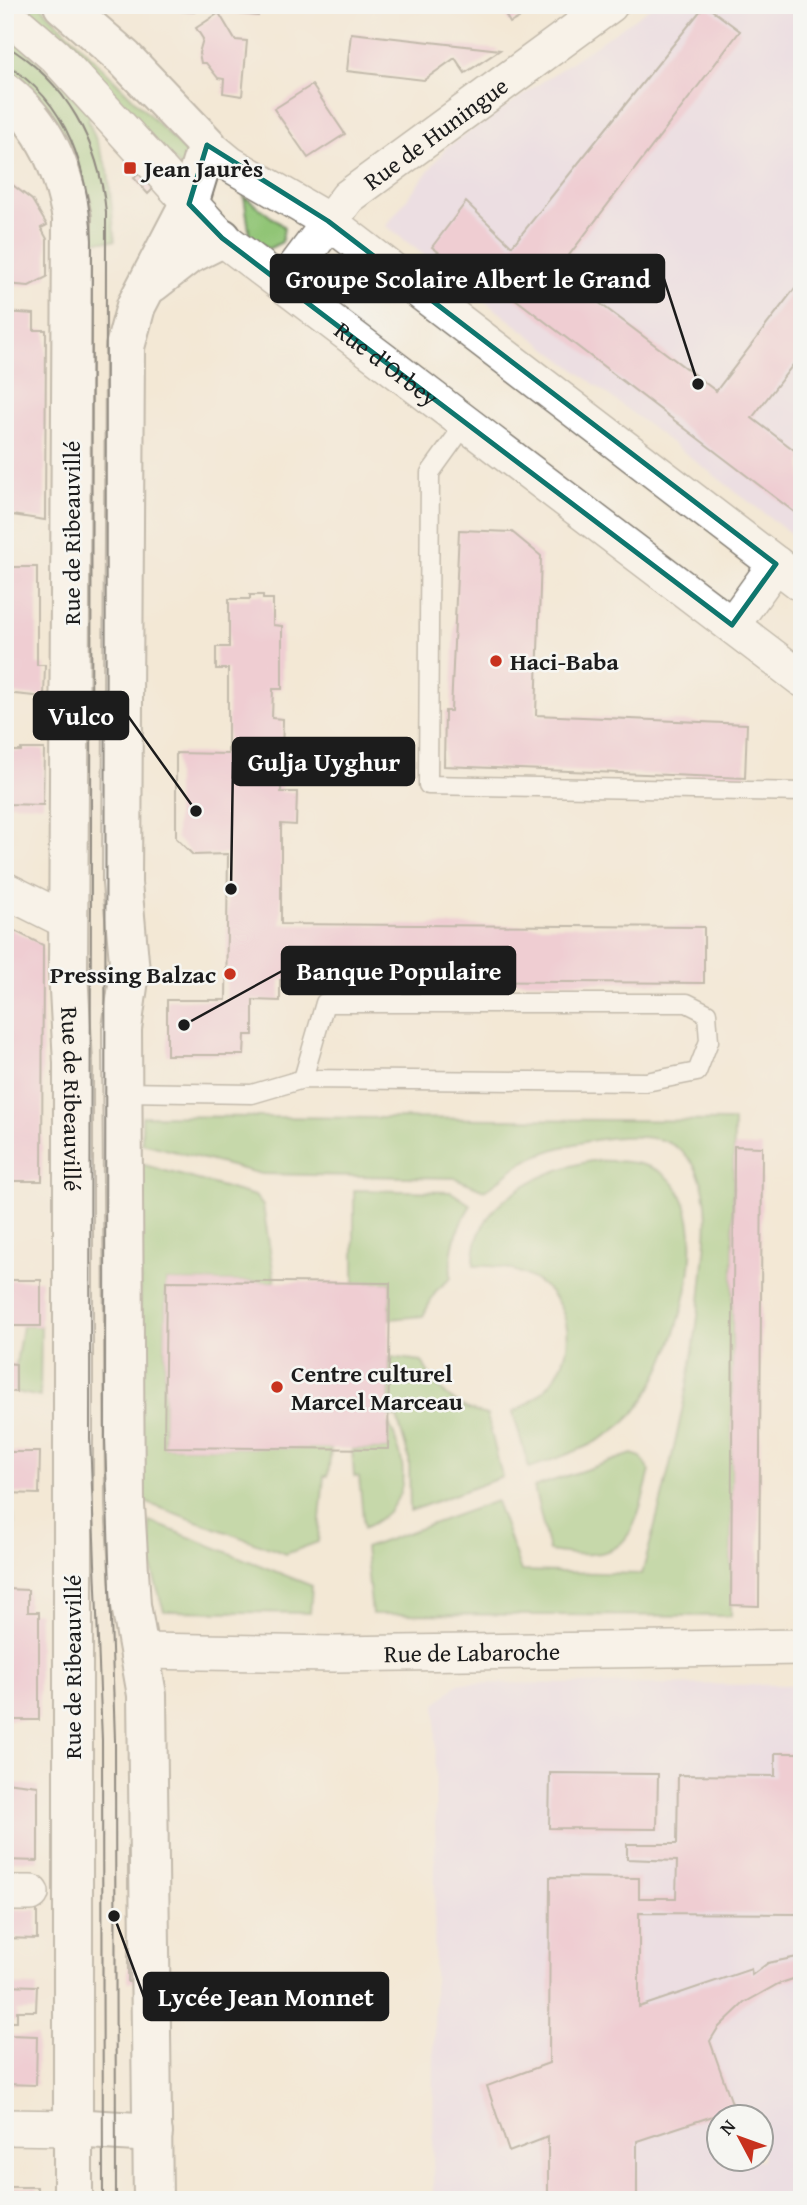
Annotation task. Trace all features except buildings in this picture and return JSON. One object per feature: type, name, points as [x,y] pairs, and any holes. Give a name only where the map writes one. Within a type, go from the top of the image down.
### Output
[{"type":"street","points":[[63,5],[124,58],[207,145],[230,164],[328,221],[789,574],[732,625]]},
{"type":"street","points":[[96,5],[124,58]]},
{"type":"street","name":"Rue de Huningue","points":[[283,284],[348,197],[610,5]]},
{"type":"street","name":"Rue d'Orbey","points":[[5,13],[55,56],[222,238],[802,678]]},
{"type":"street","name":"Rue de Ribeauvillé","points":[[5,92],[40,126],[52,149],[72,218],[69,922],[73,1063],[73,2200]]},
{"type":"street","name":"Rue de Ribeauvillé","points":[[153,2200],[147,1695],[131,1605],[125,1505],[122,1029],[130,972],[122,883],[125,347],[129,324],[190,204],[207,145]]},
{"type":"street","name":"Rue de Ribeauvillé","points":[[148,286],[188,255],[222,238]]},
{"type":"street","points":[[5,890],[69,922]]},
{"type":"street","name":"Rue de Labaroche","points":[[141,1651],[335,1654],[802,1647]]},
{"type":"street","points":[[5,2127],[153,2133]]},
{"type":"lane","points":[[466,423],[429,473],[428,785],[802,793]]},
{"type":"lane","points":[[123,1092],[252,1094],[303,1079],[646,1082],[697,1072],[709,1041],[707,1013],[687,1003],[325,1003],[303,1079]]},
{"type":"highlighted area","points":[[207,145],[328,221],[776,564],[732,625],[222,238],[189,204]]},
{"type":"shaded area","points":[[654,5],[802,5],[802,542],[386,226],[446,148]]},
{"type":"shaded area","points":[[458,1683],[802,1685],[802,2200],[433,2200],[436,1704]]},
{"type":"green space","points":[[24,5],[40,5],[187,153],[183,170]]},
{"type":"green space","points":[[5,30],[92,115],[88,120],[108,170],[115,241],[82,241],[5,80]]},
{"type":"green space","points":[[244,196],[284,227],[282,242],[268,249],[250,237]]},
{"type":"green space","points":[[142,1116],[734,1121],[731,1616],[372,1614],[365,1548],[496,1501],[521,1571],[642,1574],[671,1462],[699,1310],[707,1221],[705,1195],[694,1165],[686,1155],[669,1143],[657,1139],[625,1137],[588,1141],[536,1156],[484,1190],[455,1178],[261,1174],[142,1143]]},
{"type":"green space","points":[[591,1161],[626,1162],[651,1167],[659,1171],[679,1191],[689,1220],[691,1254],[686,1291],[663,1364],[648,1393],[632,1415],[610,1434],[597,1441],[529,1468],[513,1412],[542,1392],[560,1369],[567,1344],[565,1320],[554,1297],[535,1280],[508,1269],[474,1266],[476,1244],[484,1225],[496,1208],[512,1194],[550,1173]]},
{"type":"green space","points":[[141,1164],[255,1196],[263,1206],[275,1282],[166,1281],[164,1447],[331,1448],[328,1476],[324,1476],[318,1542],[286,1554],[139,1500]]},
{"type":"green space","points":[[354,1190],[451,1192],[471,1205],[455,1240],[451,1278],[436,1291],[423,1316],[390,1319],[390,1283],[354,1283]]},
{"type":"green space","points":[[22,1326],[41,1326],[40,1397],[16,1392],[16,1364]]},
{"type":"green space","points":[[390,1357],[422,1361],[433,1381],[448,1396],[466,1408],[487,1415],[502,1477],[410,1511],[409,1458],[397,1417],[389,1417]]},
{"type":"green space","points":[[389,1425],[402,1463],[402,1487],[393,1506],[376,1522],[364,1528],[359,1477],[354,1476],[352,1449],[388,1449]]},
{"type":"green space","points":[[632,1454],[641,1457],[650,1471],[638,1514],[623,1542],[611,1550],[596,1554],[549,1551],[534,1487]]},
{"type":"green space","points":[[13,1514],[15,1567],[5,1566],[5,1515]]},
{"type":"green space","points":[[149,1521],[312,1586],[310,1613],[164,1611],[153,1574]]},
{"type":"tram line","points":[[5,45],[46,77],[76,116],[96,162],[106,212],[105,1438],[115,1740],[116,2200]]},
{"type":"tram line","points":[[5,64],[45,98],[60,118],[71,140],[86,189],[92,240],[90,1438],[102,1740],[103,2200]]},
{"type":"place","name":"Jean Jaurès","points":[[130,168]]},
{"type":"place","name":"Groupe Scolaire Albert le Grand","points":[[698,384]]},
{"type":"place","name":"Haci-Baba","points":[[496,661]]},
{"type":"place","name":"Vulco","points":[[196,811]]},
{"type":"place","name":"Gulja Uyghur","points":[[231,889]]},
{"type":"place","name":"Pressing Balzac","points":[[230,974]]},
{"type":"place","name":"Banque Populaire","points":[[184,1025]]},
{"type":"place","name":"Centre culturel Marcel Marceau","points":[[277,1387]]},
{"type":"place","name":"Lycée Jean Monnet","points":[[114,1916]]}]
